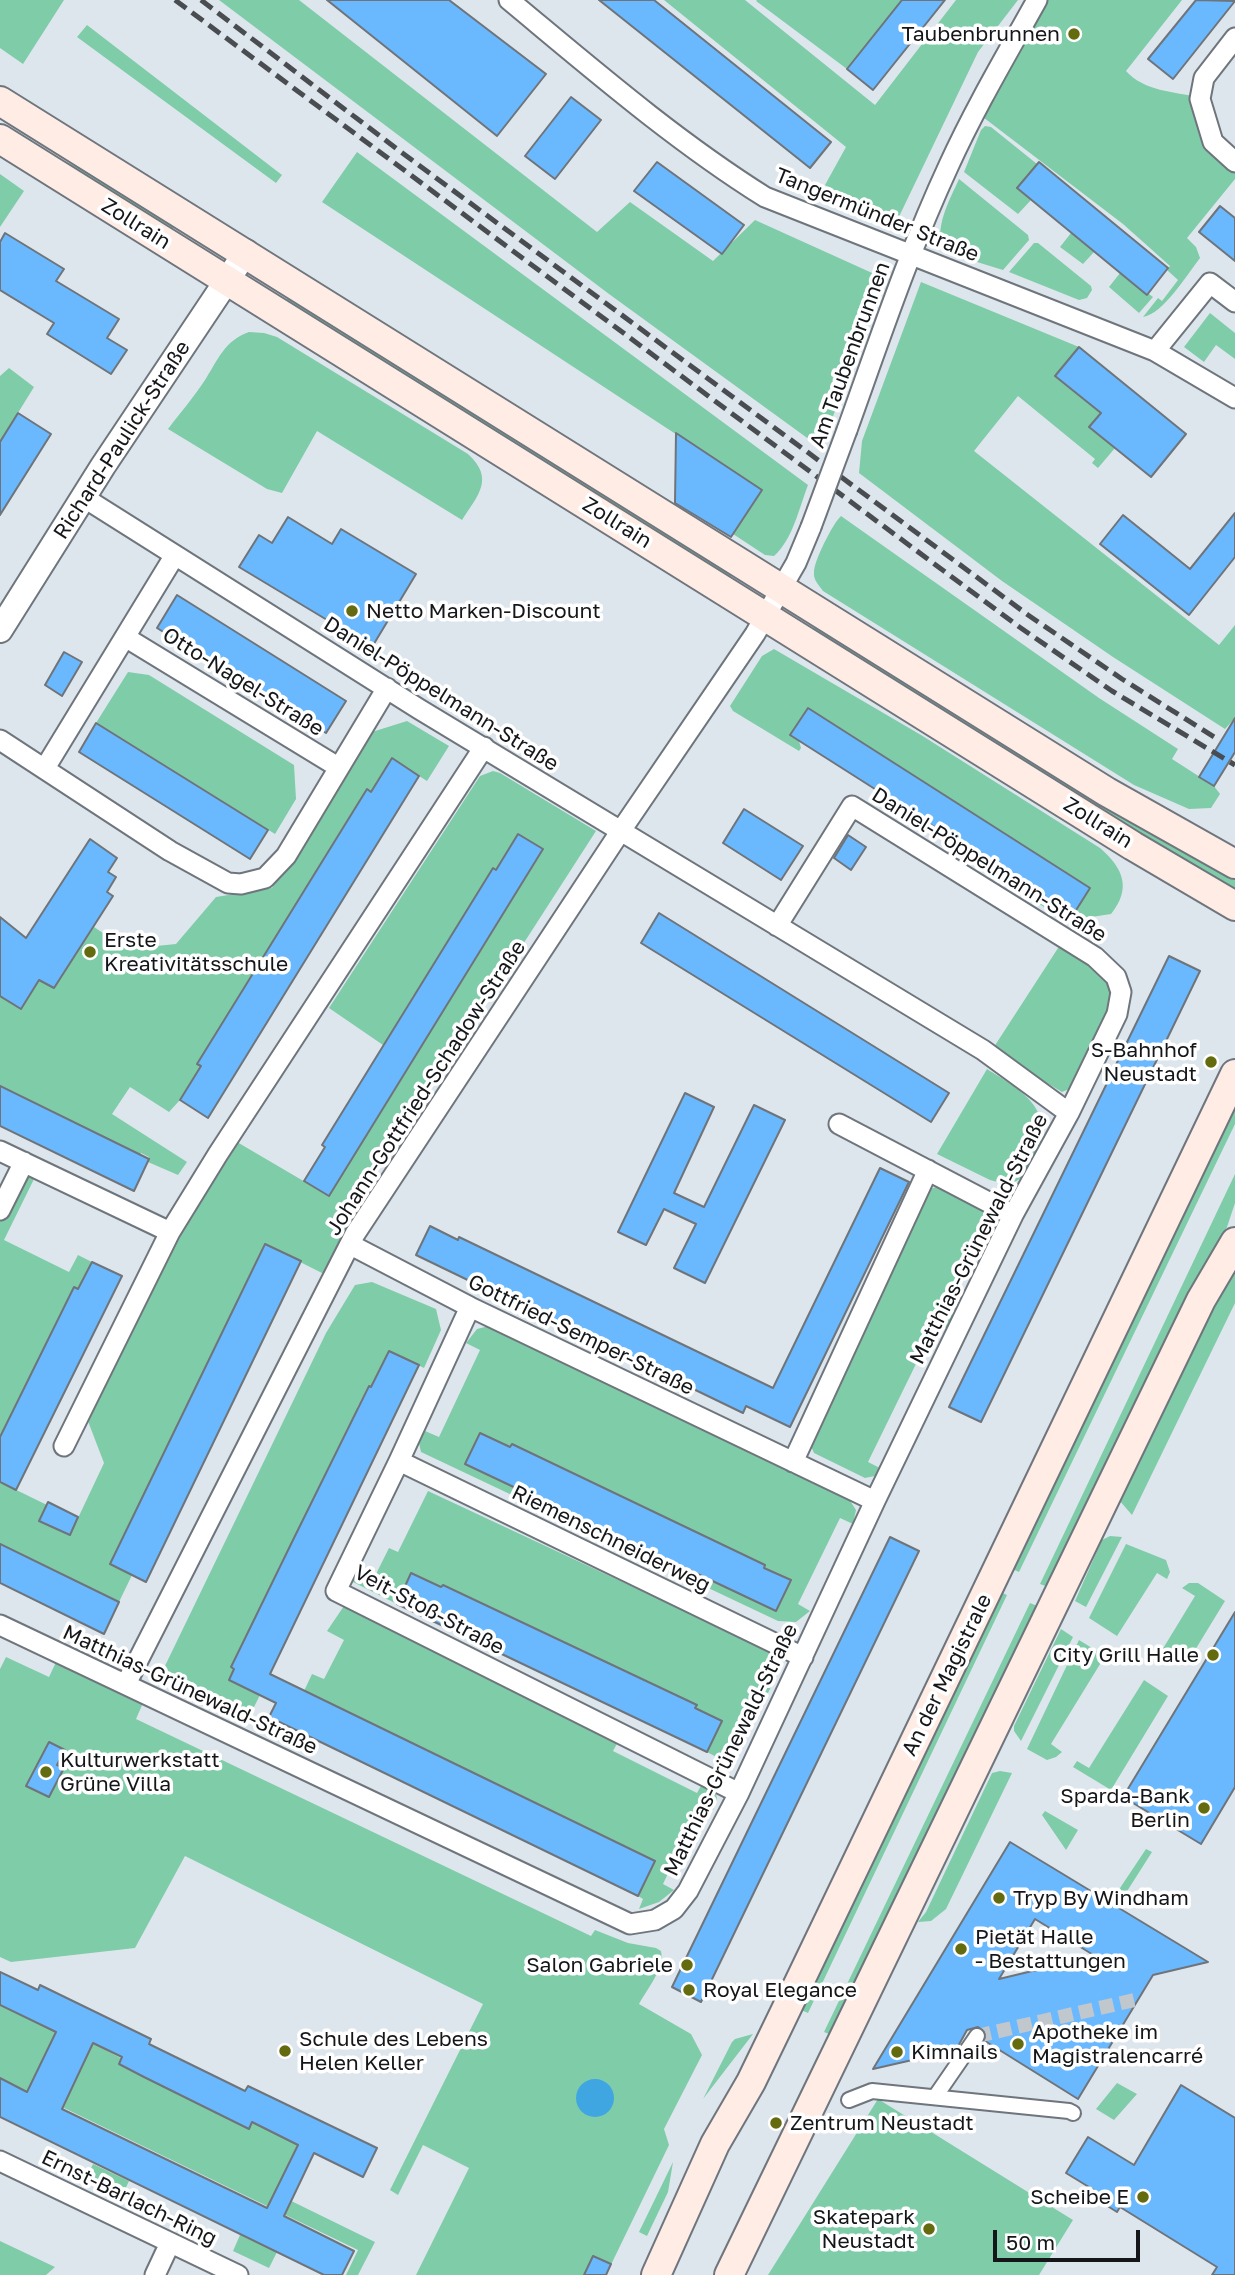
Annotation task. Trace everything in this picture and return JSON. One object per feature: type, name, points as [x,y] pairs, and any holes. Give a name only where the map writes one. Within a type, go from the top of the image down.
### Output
[{"type":"main road","name":"Zollrain","points":[[0,101],[246,252],[1107,792],[1235,864]]},
{"type":"main road","name":"Zollrain","points":[[0,139],[1133,846],[1235,906]]},
{"type":"main road","name":"An der Magistrale","points":[[656,2275],[715,2144],[751,2082],[1235,1074]]},
{"type":"main road","points":[[729,2275],[1189,1324],[1235,1242]]},
{"type":"street","name":"Tangermünder Straße","points":[[509,0],[673,132],[765,197],[1155,351],[1235,398]]},
{"type":"street","name":"Am Taubenbrunnen","points":[[766,615],[796,563],[811,527],[911,253],[975,111],[1037,0]]},
{"type":"street","points":[[1235,38],[1203,78],[1200,99],[1213,142],[1235,162]]},
{"type":"street","name":"Richard-Paulick-Straße","points":[[0,630],[83,497],[246,252]]},
{"type":"street","points":[[1155,351],[1210,283],[1235,302]]},
{"type":"street","name":"Daniel-Pöppelmann-Straße","points":[[83,497],[620,832],[983,1050],[1069,1113]]},
{"type":"street","points":[[45,768],[175,555]]},
{"type":"street","name":"Johann-Gottfried-Schadow-Straße","points":[[126,1684],[363,1222],[766,615]]},
{"type":"street","name":"Otto-Nagel-Straße","points":[[125,637],[338,767]]},
{"type":"street","points":[[0,740],[170,851],[228,883],[241,884],[265,878],[286,856],[387,688]]},
{"type":"street","points":[[64,1446],[170,1232],[225,1142],[484,747]]},
{"type":"street","name":"Daniel-Pöppelmann-Straße","points":[[777,926],[852,806],[1095,957],[1116,977],[1121,992],[1117,1014]]},
{"type":"street","name":"Matthias-Grünewald-Straße","points":[[0,1625],[630,1924],[655,1920],[674,1909],[688,1891],[739,1793],[874,1501],[1013,1215],[1069,1113],[1117,1014]]},
{"type":"street","points":[[839,1124],[1013,1215]]},
{"type":"street","points":[[0,1151],[170,1232]]},
{"type":"street","points":[[0,1210],[24,1162]]},
{"type":"street","points":[[793,1462],[928,1170]]},
{"type":"street","name":"Gottfried-Semper-Straße","points":[[351,1245],[470,1307],[874,1501]]},
{"type":"street","name":"Veit-Stoß-Straße","points":[[470,1307],[336,1591],[739,1793]]},
{"type":"street","name":"Riemenschneiderweg","points":[[399,1461],[803,1657]]},
{"type":"street","points":[[935,2098],[977,2036]]},
{"type":"street","points":[[849,2100],[872,2091],[1073,2113]]},
{"type":"street","name":"Ernst-Barlach-Ring","points":[[0,2161],[238,2275]]},
{"type":"street","points":[[155,2275],[170,2243]]},
{"type":"green space","points":[[0,0],[64,0],[23,64],[0,48]]},
{"type":"green space","points":[[219,0],[299,0],[597,232],[630,202],[713,261],[755,220],[881,277],[876,303],[821,448],[609,294]]},
{"type":"green space","points":[[664,0],[745,0],[875,105],[956,0],[1018,0],[978,52],[895,225],[867,219],[825,185],[846,147]]},
{"type":"green space","points":[[757,0],[902,0],[847,69],[756,1]]},
{"type":"green space","points":[[1039,0],[1182,0],[1126,71],[1150,87],[1199,97],[1235,164],[1235,179],[1187,238],[1196,247],[1200,258],[1159,309],[1143,317],[1158,298],[1162,301],[1178,280],[1167,270],[1170,266],[1123,224],[975,111]]},
{"type":"green space","points":[[87,25],[282,175],[276,183],[77,37]]},
{"type":"green space","points":[[985,126],[991,127],[1037,164],[1017,188],[1031,200],[1018,214],[964,172]]},
{"type":"green space","points":[[357,152],[808,485],[791,532],[781,549],[774,556],[765,555],[733,534],[761,490],[322,202]]},
{"type":"green space","points":[[63,160],[110,184],[176,224],[170,232],[60,164]]},
{"type":"green space","points":[[0,174],[24,191],[0,227]]},
{"type":"green space","points":[[959,179],[1028,235],[1029,240],[1003,270],[977,262],[941,244],[943,219]]},
{"type":"green space","points":[[1071,233],[1094,252],[1083,264],[1060,247]]},
{"type":"green space","points":[[1034,243],[1038,243],[1091,286],[1092,290],[1087,298],[1079,300],[1009,272]]},
{"type":"green space","points":[[1120,273],[1153,297],[1139,313],[1109,287]]},
{"type":"green space","points":[[921,282],[1079,347],[1056,376],[1101,413],[1090,427],[1115,448],[1098,468],[1092,463],[1095,459],[1018,396],[974,451],[1219,645],[1235,625],[1235,718],[1225,729],[1002,581],[859,473],[862,441]]},
{"type":"green space","points":[[290,294],[734,571],[728,581],[284,304]]},
{"type":"green space","points":[[1210,313],[1235,333],[1235,359],[1216,345],[1204,362],[1184,347]]},
{"type":"green space","points":[[249,332],[277,337],[468,454],[481,471],[482,479],[478,495],[462,520],[317,431],[282,493],[267,489],[168,429],[201,386],[222,352],[233,340]]},
{"type":"green space","points":[[9,368],[34,387],[0,442],[0,376]]},
{"type":"green space","points":[[841,516],[1099,698],[1178,749],[1172,759],[1214,786],[1220,794],[1211,808],[1189,809],[1134,785],[823,591],[814,578],[815,567],[824,542]]},
{"type":"green space","points":[[817,623],[1235,877],[1235,888],[1158,845],[811,632]]},
{"type":"green space","points":[[774,649],[921,735],[1100,848],[1114,863],[1122,879],[1123,887],[1118,905],[1111,914],[1065,921],[1029,897],[1025,885],[1073,915],[1090,888],[808,708],[790,735],[799,741],[799,751],[733,711],[730,706],[762,656]]},
{"type":"green space","points":[[128,672],[149,675],[294,765],[296,799],[275,834],[96,723]]},
{"type":"green space","points":[[407,721],[449,746],[427,781],[392,759],[261,960],[198,1064],[201,1066],[180,1100],[169,1112],[130,1087],[112,1114],[187,1162],[178,1175],[148,1162],[149,1157],[141,1153],[138,1158],[97,1133],[52,1115],[53,1111],[33,1102],[31,1105],[18,1094],[0,1086],[0,996],[39,980],[54,988],[94,927],[127,949],[176,944],[216,897],[272,888],[372,732]]},
{"type":"green space","points":[[493,771],[596,831],[353,1208],[363,1215],[326,1275],[264,1244],[257,1259],[261,1261],[252,1270],[173,1433],[172,1447],[167,1446],[140,1502],[143,1505],[128,1527],[120,1553],[116,1551],[110,1564],[132,1575],[119,1602],[0,1544],[0,1482],[47,1505],[40,1521],[70,1535],[104,1463],[86,1416],[160,1270],[237,1142],[329,1196],[543,850],[493,869],[428,973],[417,998],[413,996],[401,1016],[404,1018],[391,1040],[387,1039],[383,1045],[329,1008],[480,776]]},
{"type":"green space","points":[[1060,945],[1090,962],[1104,975],[1112,995],[1113,1008],[1079,1085],[1062,1092],[992,1050]]},
{"type":"green space","points":[[987,1069],[1011,1084],[1031,1102],[1042,1124],[1041,1138],[1029,1169],[1024,1176],[1009,1185],[990,1180],[937,1154]]},
{"type":"green space","points":[[1235,1097],[1235,1124],[1019,1572],[1008,1567]]},
{"type":"green space","points":[[24,1172],[35,1177],[4,1240],[69,1272],[78,1255],[92,1262],[78,1289],[74,1287],[11,1415],[9,1429],[5,1427],[0,1437],[0,1220]]},
{"type":"green space","points":[[1235,1174],[1235,1203],[1227,1227],[1048,1587],[1040,1584]]},
{"type":"green space","points":[[939,1186],[983,1209],[989,1230],[982,1227],[941,1309],[956,1317],[950,1330],[936,1323],[868,1462],[882,1469],[875,1476],[865,1478],[814,1453],[809,1442],[927,1190]]},
{"type":"green space","points":[[1235,1271],[1235,1303],[1132,1515],[1119,1500],[1218,1299]]},
{"type":"green space","points":[[372,1282],[436,1309],[441,1330],[424,1368],[389,1351],[371,1387],[368,1386],[357,1408],[360,1410],[352,1426],[349,1425],[231,1667],[234,1669],[229,1680],[260,1695],[252,1711],[240,1718],[166,1683],[163,1670],[326,1333],[355,1285]]},
{"type":"green space","points":[[489,1326],[849,1499],[856,1510],[853,1524],[840,1518],[798,1604],[810,1611],[796,1622],[778,1621],[421,1452],[419,1443],[425,1431],[439,1437],[480,1350],[466,1343],[477,1329]],"holes":[[[480,1433],[510,1447],[512,1445],[765,1565],[764,1568],[791,1580],[776,1611],[466,1464]]]},
{"type":"green space","points":[[428,1491],[785,1658],[736,1759],[724,1761],[707,1752],[722,1721],[443,1585],[441,1587],[411,1574],[397,1604],[353,1582],[360,1567],[376,1574],[389,1548],[398,1552]]},
{"type":"green space","points":[[1110,1536],[1122,1537],[1086,1607],[1075,1601],[1102,1540]]},
{"type":"green space","points":[[1126,1544],[1166,1560],[1170,1572],[1167,1579],[1157,1573],[1117,1636],[1089,1618]]},
{"type":"green space","points":[[1189,1583],[1198,1583],[1225,1601],[1192,1655],[1175,1645],[1162,1663],[1156,1660],[1195,1596],[1182,1588]]},
{"type":"green space","points":[[998,1591],[1007,1595],[808,2013],[799,2009]]},
{"type":"green space","points":[[346,1603],[619,1740],[613,1751],[697,1793],[703,1782],[715,1789],[717,1799],[713,1810],[701,1805],[663,1884],[674,1890],[659,1902],[639,1909],[643,1899],[638,1896],[655,1861],[304,1691],[312,1674],[324,1679],[344,1640],[327,1631]]},
{"type":"green space","points":[[1030,1603],[1040,1607],[834,2036],[824,2032]]},
{"type":"green space","points":[[1061,1629],[1073,1637],[1021,1741],[1014,1731],[1014,1726]]},
{"type":"green space","points":[[1079,1640],[1105,1656],[1051,1744],[1062,1752],[1047,1760],[1027,1749]]},
{"type":"green space","points":[[6,1657],[49,1677],[57,1660],[143,1703],[136,1719],[591,1936],[595,1930],[628,1943],[661,1951],[658,1971],[639,2004],[691,2034],[702,2055],[664,2129],[669,2145],[606,2275],[416,2275],[469,2168],[423,2145],[398,2195],[390,2190],[483,2004],[185,1856],[135,1948],[11,1962],[0,1957],[0,1669]]},
{"type":"green space","points":[[1144,1680],[1168,1696],[1111,1790],[1073,1767],[1077,1761],[1089,1768]]},
{"type":"green space","points":[[992,1773],[1012,1773],[946,1909],[931,1921],[918,1922],[926,1912]]},
{"type":"green space","points":[[1045,1811],[1078,1830],[1066,1850],[1042,1815]]},
{"type":"green space","points":[[1146,1849],[1152,1852],[1117,1907],[1110,1903]]},
{"type":"green space","points":[[0,2005],[56,2032],[27,2092],[0,2078]]},
{"type":"green space","points":[[753,2034],[703,2099],[732,2042]]},
{"type":"green space","points":[[93,2043],[249,2128],[252,2122],[298,2145],[275,2193],[375,2242],[358,2275],[346,2275],[358,2250],[62,2107]]},
{"type":"green space","points":[[1117,2083],[1137,2094],[1114,2120],[1096,2109]]},
{"type":"green space","points":[[878,2099],[1073,2220],[1039,2275],[768,2275]]},
{"type":"green space","points":[[673,2162],[668,2192],[647,2236],[639,2232]]},
{"type":"green space","points":[[93,2164],[129,2181],[122,2196],[86,2179]]},
{"type":"green space","points":[[240,2235],[277,2252],[269,2268],[233,2251]]},
{"type":"green space","points":[[0,2241],[55,2267],[46,2275],[0,2275]]},
{"type":"water","points":[[595,2079],[608,2085],[614,2098],[608,2111],[595,2117],[582,2111],[576,2098],[582,2085]]},
{"type":"building","points":[[327,0],[449,0],[546,74],[497,136]]},
{"type":"building","points":[[599,0],[654,0],[831,142],[810,168]]},
{"type":"building","points":[[902,0],[945,0],[873,90],[847,69]]},
{"type":"building","points":[[1196,0],[1235,1],[1173,79],[1148,59]]},
{"type":"building","points":[[571,97],[601,120],[555,179],[525,156]]},
{"type":"building","points":[[657,162],[744,225],[722,254],[634,191]]},
{"type":"building","points":[[1039,162],[1168,268],[1147,295],[1017,188]]},
{"type":"building","points":[[1220,206],[1235,218],[1235,261],[1199,232]]},
{"type":"building","points":[[5,233],[64,269],[56,281],[119,319],[107,338],[127,350],[111,374],[47,334],[54,323],[0,290],[0,242]]},
{"type":"building","points":[[1079,347],[1186,434],[1151,477],[1089,427],[1101,413],[1055,376]]},
{"type":"building","points":[[18,413],[51,434],[0,515],[0,442]]},
{"type":"building","points":[[676,433],[762,490],[731,537],[675,503]]},
{"type":"building","points":[[1235,513],[1235,557],[1189,615],[1100,544],[1123,515],[1190,569]]},
{"type":"building","name":"Netto Marken-Discount","points":[[288,517],[332,544],[341,529],[416,574],[372,647],[239,567],[259,535],[272,543]]},
{"type":"building","points":[[177,595],[346,701],[326,733],[157,628]]},
{"type":"building","points":[[64,652],[82,662],[62,696],[45,685]]},
{"type":"building","points":[[808,708],[1090,888],[1073,915],[790,735]]},
{"type":"building","points":[[1235,718],[1235,752],[1214,786],[1199,777]]},
{"type":"building","points":[[96,723],[268,830],[250,859],[79,752]]},
{"type":"building","points":[[392,758],[419,776],[208,1118],[180,1100],[201,1066],[197,1064],[367,789],[371,792]]},
{"type":"building","points":[[744,809],[803,846],[781,880],[723,843]]},
{"type":"building","points":[[518,834],[543,849],[329,1196],[304,1181],[325,1147],[322,1145],[493,868],[496,870]]},
{"type":"building","points":[[848,835],[866,847],[851,870],[834,858]]},
{"type":"building","points":[[90,839],[117,858],[108,872],[116,877],[107,892],[113,896],[54,988],[39,980],[21,1009],[0,996],[0,917],[26,938]]},
{"type":"building","points":[[659,913],[949,1093],[931,1122],[641,943]]},
{"type":"building","points":[[1169,956],[1200,971],[981,1422],[949,1407]]},
{"type":"building","points":[[0,1086],[149,1159],[134,1191],[0,1126]]},
{"type":"building","points":[[685,1093],[714,1107],[674,1193],[704,1207],[754,1105],[785,1120],[705,1283],[674,1268],[696,1224],[664,1209],[646,1245],[618,1232]]},
{"type":"building","points":[[880,1168],[909,1182],[790,1427],[746,1406],[743,1413],[416,1255],[430,1226],[458,1240],[459,1237],[773,1388]]},
{"type":"building","points":[[265,1244],[301,1261],[146,1582],[110,1564]]},
{"type":"building","points":[[92,1262],[122,1276],[16,1490],[0,1482],[0,1437],[74,1287],[78,1289]]},
{"type":"building","points":[[389,1351],[419,1365],[270,1674],[655,1861],[638,1896],[269,1717],[276,1703],[229,1680],[234,1669],[231,1667],[369,1386],[371,1387]]},
{"type":"building","points":[[480,1433],[510,1447],[512,1444],[791,1580],[776,1611],[465,1464]]},
{"type":"building","points":[[48,1502],[78,1517],[70,1535],[39,1521]]},
{"type":"building","points":[[890,1537],[919,1551],[701,2002],[672,1987]]},
{"type":"building","points":[[0,1544],[119,1602],[104,1634],[0,1583]]},
{"type":"building","points":[[411,1573],[441,1587],[443,1585],[697,1705],[695,1708],[722,1721],[707,1752],[397,1604]]},
{"type":"building","points":[[1235,1612],[1235,1787],[1201,1844],[1123,1797]]},
{"type":"building","points":[[49,1742],[65,1750],[57,1765],[64,1768],[49,1797],[26,1786]]},
{"type":"building","points":[[1010,1842],[1208,1962],[1153,1975],[1078,2099],[985,2041],[986,2033],[978,2027],[967,2030],[956,2050],[873,2069]],"holes":[[[1035,1919],[1095,1956],[999,1979]]]},
{"type":"building","points":[[0,1972],[38,1990],[40,1985],[151,2039],[149,2044],[245,2091],[248,2086],[377,2148],[363,2177],[314,2153],[284,2216],[354,2251],[342,2275],[324,2275],[0,2117],[0,2078],[27,2092],[56,2032],[0,2005]],"holes":[[[93,2043],[122,2057],[119,2064],[144,2077],[249,2129],[252,2122],[298,2145],[267,2208],[62,2109]]]},
{"type":"building","points":[[1181,2085],[1235,2118],[1235,2275],[1212,2275],[1217,2267],[1120,2207],[1117,2212],[1098,2200],[1102,2195],[1066,2173],[1088,2137],[1134,2165]]},
{"type":"building","points":[[593,2256],[611,2264],[606,2275],[584,2275]]},
{"type":"tunnel","points":[[977,2036],[1139,1999]]},
{"type":"railway","points":[[175,0],[1018,626],[1112,691],[1235,765]]},
{"type":"railway","points":[[201,0],[397,149],[1028,615],[1219,740]]},
{"type":"place","name":"Taubenbrunnen","points":[[1074,34]]},
{"type":"place","name":"Netto Marken-Discount","points":[[352,611]]},
{"type":"place","name":"Erste Kreativitätsschule","points":[[90,952]]},
{"type":"place","name":"S-Bahnhof Neustadt","points":[[1211,1062]]},
{"type":"place","name":"City Grill Halle","points":[[1213,1655]]},
{"type":"place","name":"Kulturwerkstatt Grüne Villa","points":[[46,1772]]},
{"type":"place","name":"Sparda-Bank Berlin","points":[[1204,1808]]},
{"type":"place","name":"Tryp By Windham","points":[[999,1898]]},
{"type":"place","name":"Pietät Halle - Bestattungen","points":[[961,1949]]},
{"type":"place","name":"Salon Gabriele","points":[[687,1965]]},
{"type":"place","name":"Royal Elegance","points":[[689,1990]]},
{"type":"place","name":"Apotheke im Magistralencarré","points":[[1018,2044]]},
{"type":"place","name":"Schule des Lebens Helen Keller","points":[[285,2051]]},
{"type":"place","name":"Kimnails","points":[[897,2052]]},
{"type":"place","name":"Zentrum Neustadt","points":[[776,2123]]},
{"type":"place","name":"Scheibe E","points":[[1143,2197]]},
{"type":"place","name":"Skatepark Neustadt","points":[[929,2229]]}]
